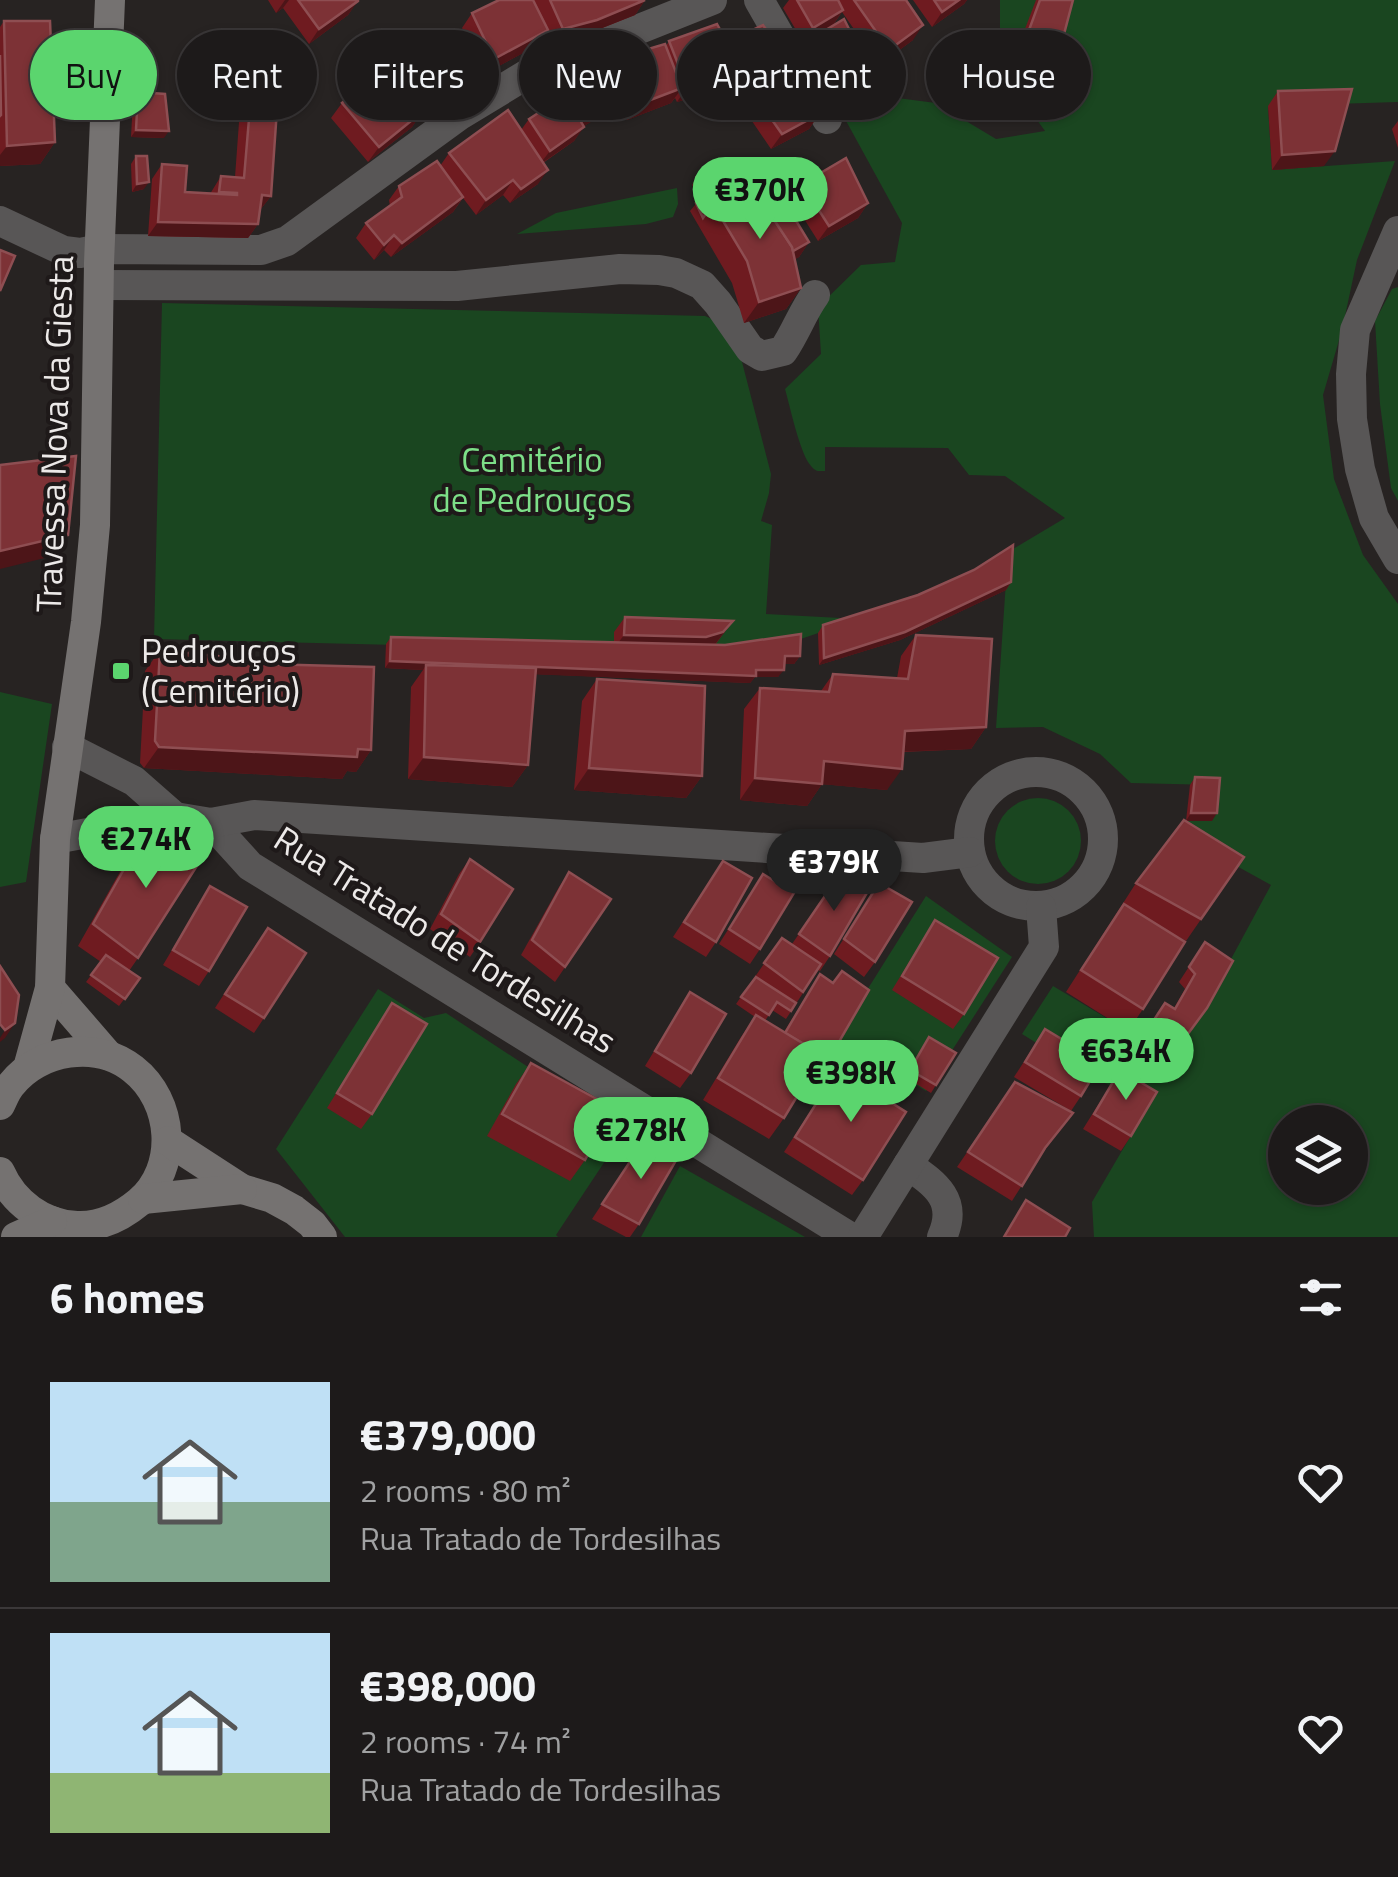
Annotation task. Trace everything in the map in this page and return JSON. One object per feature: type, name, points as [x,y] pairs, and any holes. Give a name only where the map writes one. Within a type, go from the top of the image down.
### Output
[{"type":"street","name":"Travessa Nova da Giesta","points":[[28,1068],[50,988],[56,839],[86,622],[94,525],[98,285],[110,0]]},
{"type":"street","points":[[0,222],[80,254],[100,248],[260,250],[287,241],[460,115],[529,73],[712,0]]},
{"type":"street","points":[[758,0],[775,30]]},
{"type":"street","points":[[1398,231],[1355,330],[1351,374],[1352,420],[1360,469],[1374,518],[1398,558]]},
{"type":"street","points":[[98,285],[456,286],[620,269],[659,270],[702,285],[750,348],[762,356],[784,350],[815,295]]},
{"type":"street","name":"Rua Tratado de Tordesilhas","points":[[67,747],[134,781],[175,817]]},
{"type":"street","points":[[1026,772],[1048,772],[1077,786],[1098,810],[1104,832],[1094,874],[1062,902],[1042,906],[1022,906],[1003,898],[977,871],[970,852],[969,830],[988,792],[1006,779],[1026,772]]},
{"type":"street","name":"Rua Tratado de Tordesilhas","points":[[56,839],[175,817],[210,824],[254,815],[923,858],[970,852]]},
{"type":"street","name":"Rua Tratado de Tordesilhas","points":[[210,824],[250,866],[850,1237]]},
{"type":"street","points":[[863,1237],[1044,947],[1042,906]]},
{"type":"street","points":[[50,988],[108,1055]]},
{"type":"street","points":[[0,1106],[10,1086],[28,1068],[53,1055],[80,1050],[108,1055],[133,1068],[152,1088],[164,1114],[168,1141],[160,1172],[144,1199],[101,1224],[76,1226],[52,1222],[22,1204],[0,1177]]},
{"type":"street","points":[[168,1141],[242,1189],[294,1210],[322,1237]]},
{"type":"street","points":[[908,1165],[942,1193],[948,1218],[942,1237]]},
{"type":"street","points":[[144,1199],[242,1189]]},
{"type":"street","points":[[16,1237],[52,1222]]},
{"type":"green space","points":[[1000,0],[1398,0],[1398,102],[1268,106],[1272,170],[1395,161],[1357,260],[1323,395],[1334,479],[1363,555],[1398,604],[1398,1237],[1094,1237],[1092,1202],[1144,1113],[1109,1085],[1022,1034],[1053,986],[1169,1060],[1197,1022],[1271,885],[1175,832],[1186,821],[1212,820],[1214,785],[1131,783],[1100,754],[1043,727],[996,728],[1008,552],[1065,518],[1005,476],[969,475],[948,448],[825,447],[825,471],[819,471],[807,460],[799,441],[785,389],[821,354],[818,307],[861,265],[895,262],[902,223],[846,120],[906,120],[906,99],[926,102],[926,120],[964,120],[996,139],[1045,131],[1037,120],[1091,120],[1091,30],[1000,30]]},
{"type":"green space","points":[[677,188],[678,204],[673,217],[646,224],[517,234],[556,213]]},
{"type":"green space","points":[[1398,287],[1398,501],[1391,488],[1380,404],[1375,321],[1392,289]]},
{"type":"green space","name":"Cemitério de Pedrouços","points":[[162,303],[705,316],[719,322],[741,358],[771,474],[761,521],[772,525],[766,614],[859,619],[795,641],[720,653],[154,639]]},
{"type":"green space","points":[[0,692],[52,704],[26,882],[0,887]]},
{"type":"green space","points":[[1038,798],[1062,805],[1074,817],[1081,841],[1074,865],[1062,877],[1038,884],[1014,877],[1002,865],[995,841],[1002,817],[1014,805]]},
{"type":"green space","points":[[926,896],[1012,957],[926,1091],[837,1038]]},
{"type":"green space","points":[[378,989],[424,1018],[446,1013],[625,1131],[558,1237],[345,1237],[276,1149]]},
{"type":"green space","points":[[680,1166],[805,1237],[641,1237]]},
{"type":"building","points":[[298,0],[358,0],[358,1],[319,29]]},
{"type":"building","points":[[499,0],[533,0],[548,30],[519,30],[519,46],[499,56],[499,30],[480,30],[472,13]]},
{"type":"building","points":[[550,0],[645,0],[563,29]]},
{"type":"building","points":[[797,0],[838,0],[843,10],[813,28]]},
{"type":"building","points":[[854,0],[906,0],[923,25],[906,38],[906,30],[875,30]]},
{"type":"building","points":[[934,0],[959,0],[942,12]]},
{"type":"building","points":[[1040,0],[1073,0],[1065,30],[1029,30]]},
{"type":"building","points":[[844,19],[850,30],[826,30]]},
{"type":"building","points":[[4,21],[50,21],[50,30],[30,30],[30,120],[54,120],[55,142],[7,146]]},
{"type":"building","points":[[677,38],[677,61],[669,41]]},
{"type":"building","points":[[665,44],[677,75],[677,90],[657,97],[657,46]]},
{"type":"building","points":[[1352,89],[1335,151],[1282,155],[1278,91]]},
{"type":"building","points":[[157,93],[165,94],[169,131],[136,130],[137,120],[157,120]]},
{"type":"building","points":[[508,110],[548,170],[521,189],[513,180],[486,200],[449,153]]},
{"type":"building","points":[[249,120],[276,120],[271,196],[262,195],[258,224],[158,222],[162,164],[187,166],[185,192],[237,195],[219,192],[221,176],[244,178]]},
{"type":"building","points":[[356,120],[412,120],[379,147]]},
{"type":"building","points":[[530,120],[580,120],[584,127],[550,151]]},
{"type":"building","points":[[772,120],[808,120],[782,134]]},
{"type":"building","points":[[136,156],[147,156],[149,182],[137,184]]},
{"type":"building","points":[[846,158],[868,203],[829,226],[802,184]]},
{"type":"building","points":[[437,161],[463,197],[402,243],[394,235],[384,245],[366,223],[402,197],[399,186]]},
{"type":"building","points":[[725,175],[735,189],[713,204],[703,218],[696,203],[706,194],[697,177]]},
{"type":"building","points":[[748,180],[792,247],[801,288],[759,302],[747,261],[713,204]]},
{"type":"building","points":[[778,191],[809,242],[793,251],[763,203]]},
{"type":"building","points":[[0,250],[15,256],[0,291]]},
{"type":"building","points":[[76,456],[68,535],[0,551],[0,465]]},
{"type":"building","points":[[1013,545],[1011,582],[905,632],[824,658],[823,625],[918,595],[974,570]]},
{"type":"building","points":[[625,617],[733,621],[723,632],[706,637],[624,635]]},
{"type":"building","points":[[801,634],[800,656],[785,656],[784,670],[756,670],[756,676],[390,661],[391,637],[725,645]]},
{"type":"building","points":[[916,635],[992,639],[986,727],[905,731],[902,769],[824,761],[822,784],[755,778],[760,688],[829,692],[833,674],[908,679]]},
{"type":"building","points":[[160,650],[226,657],[229,663],[374,667],[371,750],[358,749],[357,757],[159,747],[155,741]]},
{"type":"building","points":[[426,665],[536,668],[528,765],[424,757]]},
{"type":"building","points":[[597,679],[705,686],[702,776],[589,768]]},
{"type":"building","points":[[1195,777],[1220,778],[1217,813],[1191,813]]},
{"type":"building","points":[[1184,820],[1244,857],[1201,919],[1136,883]]},
{"type":"building","points":[[149,825],[200,861],[138,958],[93,924]]},
{"type":"building","points":[[470,859],[513,889],[480,942],[441,914]]},
{"type":"building","points":[[723,861],[752,878],[716,942],[684,922]]},
{"type":"building","points":[[842,871],[868,891],[830,956],[799,934]]},
{"type":"building","points":[[569,872],[611,899],[565,967],[532,940]]},
{"type":"building","points":[[763,874],[794,893],[760,949],[729,929]]},
{"type":"building","points":[[879,883],[912,902],[875,962],[844,939]]},
{"type":"building","points":[[210,886],[247,907],[209,971],[173,950]]},
{"type":"building","points":[[1124,904],[1185,942],[1143,1009],[1081,970]]},
{"type":"building","points":[[935,920],[998,958],[964,1014],[902,976]]},
{"type":"building","points":[[268,928],[306,953],[264,1018],[225,994]]},
{"type":"building","points":[[782,938],[821,964],[803,992],[764,963]]},
{"type":"building","points":[[1205,942],[1233,961],[1207,1008],[1179,1046],[1150,1026],[1165,1003],[1175,1009],[1195,974],[1189,967]]},
{"type":"building","points":[[106,955],[140,978],[125,999],[91,975]]},
{"type":"building","points":[[0,966],[19,995],[15,1023],[5,1030],[0,1024]]},
{"type":"building","points":[[842,971],[869,990],[825,1066],[818,1062],[822,1055],[785,1033],[820,974],[833,983]]},
{"type":"building","points":[[756,977],[796,1003],[791,1011],[777,1002],[769,1015],[741,997]]},
{"type":"building","points":[[690,992],[726,1014],[691,1073],[655,1051]]},
{"type":"building","points":[[392,1003],[427,1024],[372,1114],[337,1093]]},
{"type":"building","points":[[756,1015],[822,1055],[784,1118],[718,1078]]},
{"type":"building","points":[[1045,1029],[1101,1063],[1081,1096],[1025,1062]]},
{"type":"building","points":[[929,1037],[956,1053],[936,1085],[910,1070]]},
{"type":"building","points":[[531,1063],[613,1108],[585,1160],[502,1114]]},
{"type":"building","points":[[838,1069],[906,1112],[863,1180],[795,1137]]},
{"type":"building","points":[[1120,1070],[1157,1092],[1131,1136],[1094,1114]]},
{"type":"building","points":[[1015,1082],[1073,1113],[1022,1186],[968,1152]]},
{"type":"building","points":[[645,1139],[678,1157],[639,1224],[602,1204]]},
{"type":"building","points":[[1026,1200],[1070,1228],[1065,1237],[1004,1237]]},
{"type":"place","name":"Pedrouços (Cemitério)","points":[[121,671]]}]
